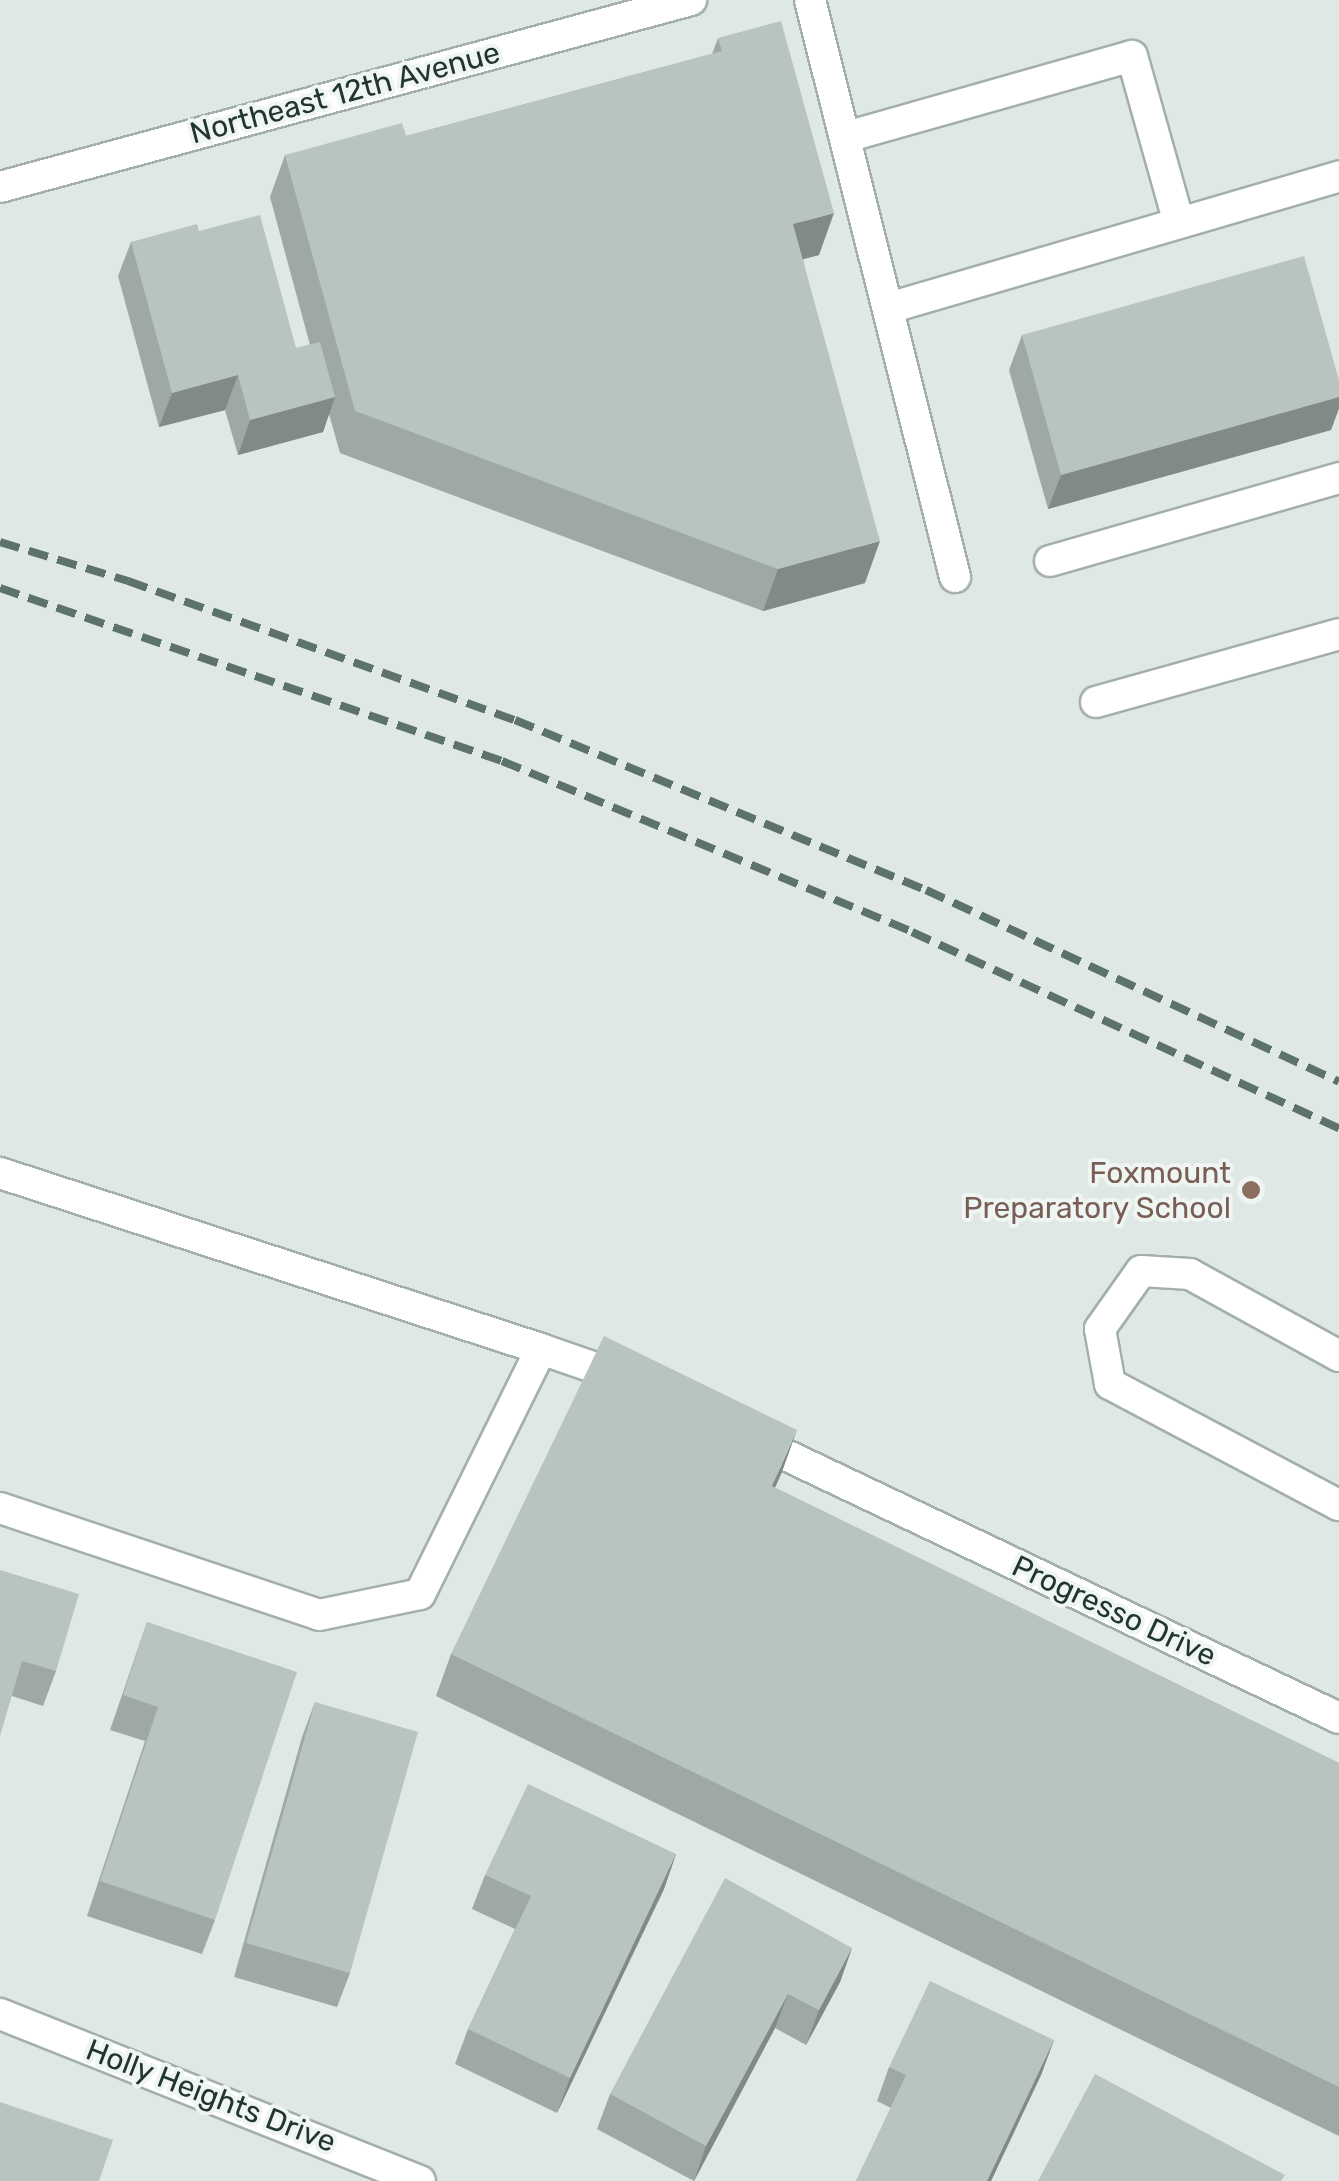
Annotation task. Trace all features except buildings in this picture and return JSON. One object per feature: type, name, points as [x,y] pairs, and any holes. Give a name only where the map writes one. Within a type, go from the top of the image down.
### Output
[{"type":"street","name":"Northeast 12th Avenue","points":[[0,187],[691,0]]},
{"type":"street","points":[[810,0],[955,577]]},
{"type":"street","points":[[846,137],[1132,56],[1179,223]]},
{"type":"street","points":[[889,308],[1339,176]]},
{"type":"street","points":[[1050,561],[1339,478]]},
{"type":"street","points":[[1096,702],[1339,634]]},
{"type":"street","points":[[0,1173],[541,1349],[663,1396]]},
{"type":"street","points":[[1339,1356],[1190,1274],[1141,1271],[1100,1330],[1110,1384],[1339,1506]]},
{"type":"street","points":[[0,1508],[318,1615],[420,1594],[541,1349]]},
{"type":"street","name":"Progresso Drive","points":[[715,1421],[1339,1718]]},
{"type":"street","name":"Holly Heights Drive","points":[[0,2014],[420,2181]]},
{"type":"railway","points":[[0,542],[128,581],[515,720],[926,890],[1339,1082]]},
{"type":"railway","points":[[0,588],[502,761],[912,932],[1339,1128]]},
{"type":"place","name":"Foxmount Preparatory School","points":[[1251,1190]]}]
